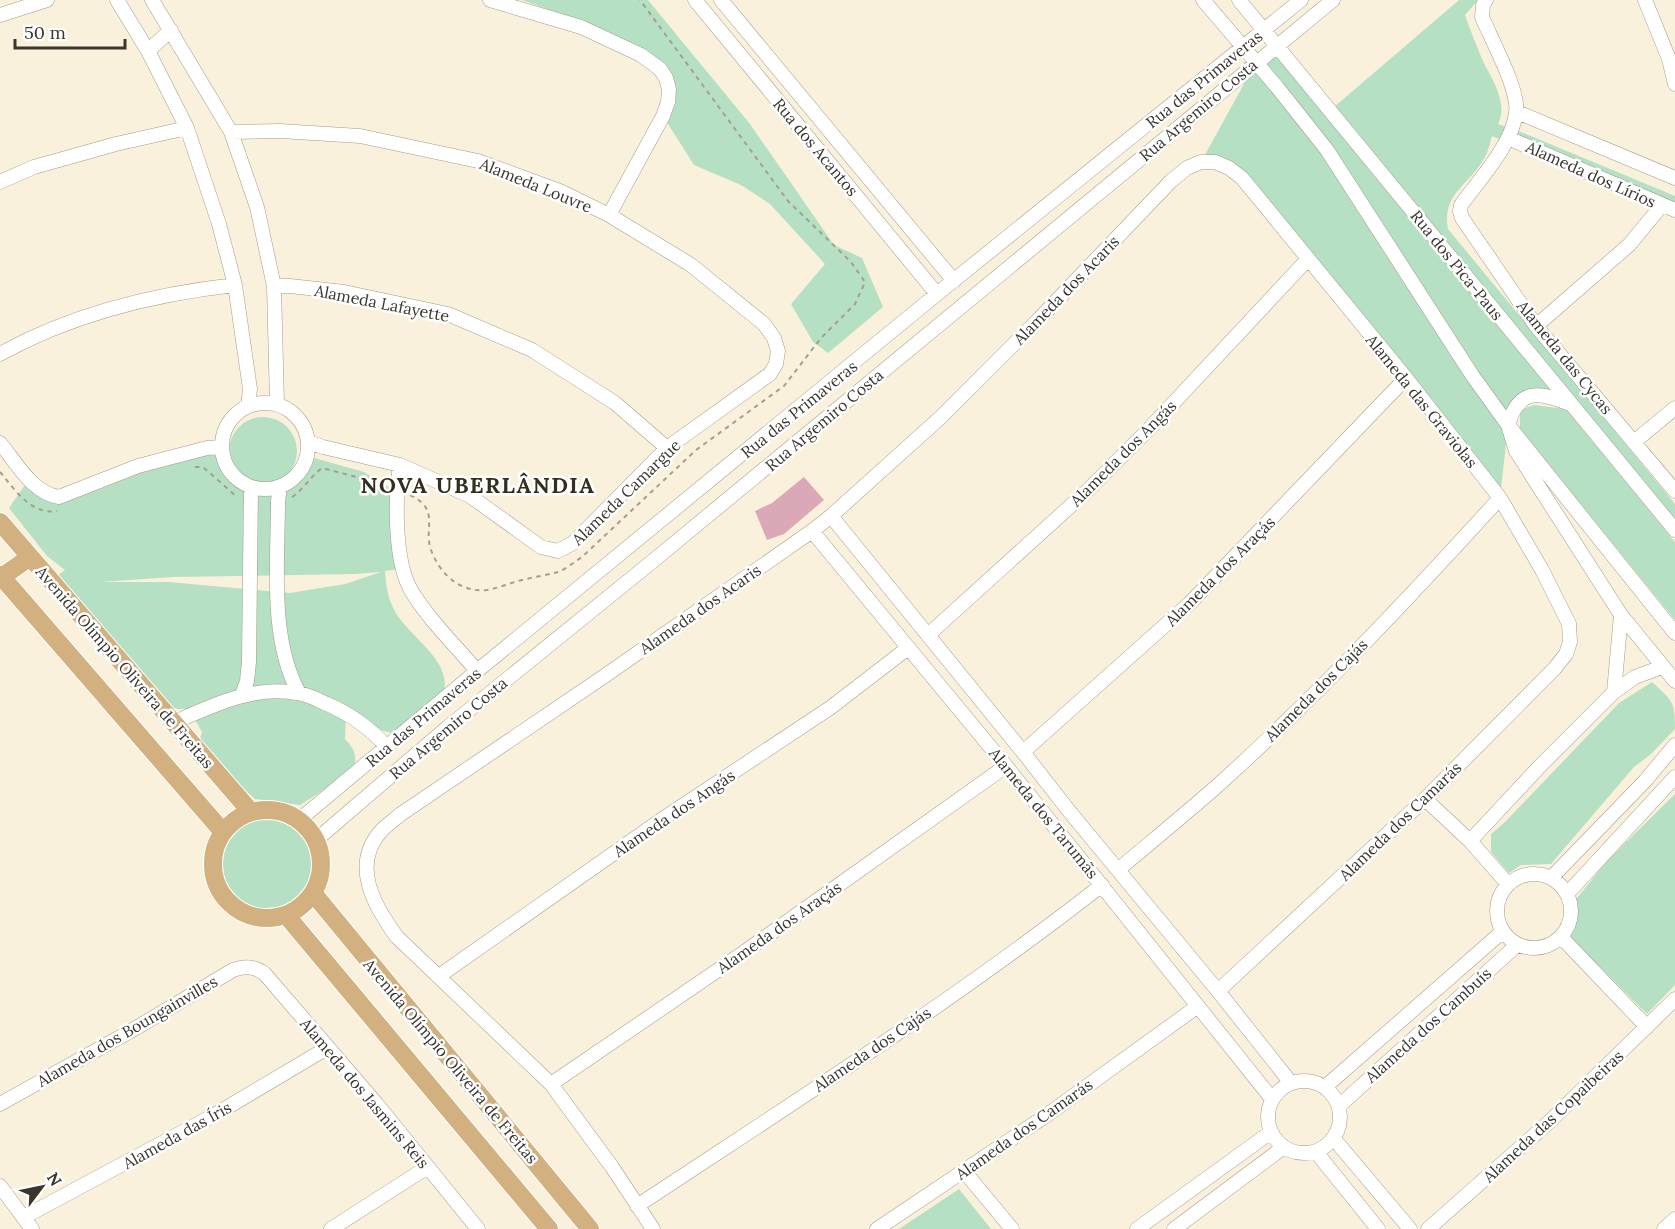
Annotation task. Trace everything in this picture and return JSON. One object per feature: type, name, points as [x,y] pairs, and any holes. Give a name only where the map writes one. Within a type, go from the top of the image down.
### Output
[{"type":"main road","name":"Avenida Olímpio Oliveira de Freitas","points":[[0,522],[251,812]]},
{"type":"main road","points":[[1,576],[30,557]]},
{"type":"main road","name":"Avenida Olímpio Oliveira de Freitas","points":[[1,576],[223,832]]},
{"type":"main road","points":[[267,810],[284,813],[299,820],[316,840],[321,858],[320,876],[313,893],[306,902],[286,915],[260,918],[235,907],[225,898],[219,888],[213,869],[215,849],[223,832],[236,820],[251,812],[267,810]]},
{"type":"main road","name":"Avenida Olímpio Oliveira de Freitas","points":[[313,893],[590,1229]]},
{"type":"main road","name":"Avenida Olímpio Oliveira de Freitas","points":[[286,915],[549,1229]]},
{"type":"street","points":[[0,15],[47,0]]},
{"type":"street","points":[[117,0],[148,51],[187,128],[219,224],[234,285],[250,389],[249,406]]},
{"type":"street","points":[[152,0],[231,132],[257,207],[274,286],[277,404]]},
{"type":"street","points":[[490,0],[581,27],[641,55],[660,69],[666,78],[669,96],[663,116],[609,215]]},
{"type":"street","name":"Rua dos Acantos","points":[[695,0],[937,294]]},
{"type":"street","name":"Rua dos Acantos","points":[[721,0],[954,281]]},
{"type":"street","points":[[1203,0],[1326,150],[1472,375],[1508,425],[1675,633]]},
{"type":"street","name":"Rua dos Pica-Paus","points":[[1239,0],[1675,530]]},
{"type":"street","name":"Rua das Primaveras","points":[[299,820],[937,294],[1301,0]]},
{"type":"street","name":"Rua Argemiro Costa","points":[[316,840],[448,727],[1333,0]]},
{"type":"street","points":[[1486,0],[1482,17],[1511,84],[1517,112],[1508,138]]},
{"type":"street","points":[[1645,0],[1669,59],[1675,84]]},
{"type":"street","points":[[148,51],[171,30]]},
{"type":"street","name":"Alameda dos Lírios","points":[[1517,112],[1603,150],[1674,175]]},
{"type":"street","points":[[0,182],[34,167],[116,144],[187,128]]},
{"type":"street","name":"Alameda Louvre","points":[[231,132],[280,130],[360,136],[478,160],[560,191],[609,215],[691,265],[764,324],[774,338],[778,351],[776,364]]},
{"type":"street","name":"Alameda dos Lírios","points":[[1508,138],[1669,208]]},
{"type":"street","name":"Alameda das Cycas","points":[[1508,138],[1461,205],[1462,218],[1536,326],[1675,491]]},
{"type":"street","points":[[1593,175],[1603,150]]},
{"type":"street","name":"Alameda dos Acaris","points":[[550,1084],[397,937],[382,916],[370,893],[366,870],[370,848],[381,830],[400,814],[606,675],[831,516],[949,408],[1040,318],[1171,181],[1187,168],[1202,162],[1215,162],[1229,168],[1242,178]]},
{"type":"street","name":"Alameda das Graviolas","points":[[1242,178],[1406,378],[1500,498],[1542,570],[1569,624],[1570,642]]},
{"type":"street","points":[[1536,326],[1669,208]]},
{"type":"street","name":"Alameda dos Angás","points":[[928,635],[1087,491],[1142,437],[1307,260]]},
{"type":"street","points":[[0,354],[67,324],[146,298],[234,285]]},
{"type":"street","name":"Alameda Lafayette","points":[[274,286],[290,285],[344,292],[448,314],[532,350],[615,403],[667,448]]},
{"type":"street","name":"Alameda Camargue","points":[[400,465],[470,496],[541,548],[558,551],[573,543],[667,448],[760,382],[770,374],[776,364]]},
{"type":"street","name":"Alameda dos Araçás","points":[[1023,752],[1190,603],[1406,378]]},
{"type":"street","points":[[1572,405],[1548,395],[1536,393],[1526,397],[1516,406],[1508,425],[1516,451],[1621,615],[1675,681]]},
{"type":"street","points":[[279,494],[251,488],[239,481],[230,472],[224,460],[221,447],[228,422],[237,412],[249,406],[263,403],[277,404],[295,415],[306,432],[308,442],[307,456],[302,469],[279,494],[278,592],[281,640],[291,678],[299,693]]},
{"type":"street","points":[[1634,442],[1675,408]]},
{"type":"street","points":[[308,442],[400,465],[396,492],[401,569],[426,612],[477,671]]},
{"type":"street","points":[[0,443],[40,490],[50,496],[59,497],[138,466],[207,448],[221,447]]},
{"type":"street","points":[[242,695],[247,681],[249,662],[251,592],[249,501],[251,488]]},
{"type":"street","name":"Alameda dos Cajás","points":[[1119,869],[1215,787],[1293,714],[1413,592],[1500,498]]},
{"type":"street","name":"Alameda dos Tarumãs","points":[[831,516],[1069,811],[1218,991],[1290,1083]]},
{"type":"street","name":"Alameda dos Tarumãs","points":[[812,531],[1053,824],[1272,1099]]},
{"type":"street","points":[[632,545],[648,565]]},
{"type":"street","points":[[251,592],[278,592]]},
{"type":"street","points":[[1614,692],[1621,615]]},
{"type":"street","name":"Alameda dos Camarás","points":[[1218,991],[1425,799],[1555,668],[1566,654],[1570,642]]},
{"type":"street","name":"Alameda dos Angás","points":[[439,976],[664,818],[830,708],[908,648]]},
{"type":"street","points":[[1470,841],[1614,692],[1635,677],[1662,667]]},
{"type":"street","points":[[173,723],[242,695],[278,691],[299,693],[345,712],[377,736],[387,747]]},
{"type":"street","points":[[956,705],[973,691]]},
{"type":"street","points":[[437,705],[447,718],[448,727]]},
{"type":"street","points":[[1551,878],[1645,781],[1675,745]]},
{"type":"street","name":"Alameda dos Araçás","points":[[550,1084],[743,953],[1006,766]]},
{"type":"street","points":[[1567,894],[1675,777]]},
{"type":"street","points":[[1645,781],[1658,795]]},
{"type":"street","points":[[1425,799],[1470,841],[1508,884]]},
{"type":"street","points":[[1053,824],[1069,811]]},
{"type":"street","points":[[1594,832],[1610,848]]},
{"type":"street","points":[[1528,874],[1540,874],[1551,878],[1567,894],[1571,917],[1568,928],[1554,944],[1535,949],[1517,945],[1502,932],[1498,922],[1497,902],[1508,884],[1517,878],[1528,874]]},
{"type":"street","name":"Alameda dos Cajás","points":[[637,1206],[874,1048],[1043,931],[1101,885]]},
{"type":"street","points":[[1150,945],[1168,930]]},
{"type":"street","name":"Alameda dos Cambuís","points":[[1325,1087],[1502,932]]},
{"type":"street","points":[[1561,937],[1647,1027]]},
{"type":"street","name":"Alameda dos Cambuís","points":[[1339,1106],[1517,945]]},
{"type":"street","name":"Alameda dos Jasmins Reis","points":[[246,966],[264,973],[375,1102],[426,1168],[478,1229]]},
{"type":"street","name":"Alameda dos Boungainvilles","points":[[3,1099],[136,1028],[233,970],[246,966]]},
{"type":"street","name":"Alameda das Copaibeiras","points":[[1428,1229],[1548,1123],[1675,999]]},
{"type":"street","name":"Alameda dos Camarás","points":[[878,1229],[1047,1115],[1198,1006]]},
{"type":"street","name":"Alameda das Íris","points":[[28,1223],[327,1048]]},
{"type":"street","points":[[1314,1082],[1325,1087],[1339,1106],[1341,1117],[1334,1139],[1316,1152],[1300,1153],[1284,1147],[1271,1132],[1268,1121],[1272,1099],[1290,1083],[1314,1082]]},
{"type":"street","points":[[550,1084],[612,1167],[653,1229]]},
{"type":"street","points":[[1137,1229],[1271,1132]]},
{"type":"street","points":[[1334,1139],[1410,1229]]},
{"type":"street","points":[[1174,1229],[1284,1147]]},
{"type":"street","points":[[1316,1152],[1378,1229]]},
{"type":"street","points":[[331,1229],[426,1168]]},
{"type":"street","points":[[964,1171],[1012,1229]]},
{"type":"street","points":[[0,1186],[28,1223]]},
{"type":"street","points":[[1664,1229],[1675,1219]]},
{"type":"path","points":[[279,494],[293,496],[303,490],[315,473],[322,468],[381,483],[396,492],[412,496],[427,509],[431,523],[428,535],[438,567],[448,578],[474,591],[488,590],[560,571],[582,557],[696,450],[784,386],[821,338],[855,304],[865,282],[851,262],[788,201],[640,0]]},
{"type":"green space","points":[[522,0],[648,0],[750,124],[834,245],[862,258],[883,307],[828,353],[813,342],[791,304],[825,264],[770,204],[741,185],[694,165],[663,116],[666,78],[588,24]]},
{"type":"green space","points":[[1459,0],[1478,0],[1465,15],[1482,59],[1498,91],[1501,116],[1498,124],[1675,196],[1675,215],[1492,136],[1486,155],[1459,189],[1449,206],[1447,216],[1448,229],[1675,504],[1675,525],[1334,107]]},
{"type":"green space","points":[[1276,46],[1572,405],[1536,394],[1508,425],[1500,498],[1242,178],[1201,162],[1256,62]]},
{"type":"green space","points":[[1534,405],[1566,409],[1675,542],[1675,620],[1520,429],[1520,410]]},
{"type":"green space","points":[[263,417],[276,420],[287,427],[294,438],[297,451],[294,464],[287,475],[276,482],[263,485],[250,482],[239,475],[232,464],[229,451],[232,438],[239,427],[250,420]]},
{"type":"green space","points":[[225,446],[224,459],[228,471],[243,484],[253,487],[274,488],[292,480],[301,469],[307,456],[364,472],[396,492],[401,569],[385,571],[388,593],[402,622],[436,659],[445,680],[444,691],[392,733],[379,730],[346,709],[345,739],[355,754],[353,771],[300,805],[255,799],[203,753],[200,739],[202,732],[189,709],[177,709],[166,705],[57,576],[65,570],[47,556],[9,508],[29,479],[50,496],[138,466]],"holes":[[[381,572],[345,584],[290,593],[169,582],[101,582],[173,577]]]},
{"type":"green space","points":[[1652,682],[1673,706],[1675,729],[1651,754],[1634,767],[1551,864],[1521,865],[1509,873],[1491,852],[1491,834],[1619,703]]},
{"type":"green space","points":[[1675,794],[1675,985],[1647,1014],[1570,937],[1576,922],[1577,898],[1607,861]]},
{"type":"green space","points":[[267,819],[284,823],[299,833],[309,848],[313,865],[309,882],[299,897],[284,907],[267,911],[250,907],[235,897],[225,882],[221,865],[225,848],[235,833],[250,823]]},
{"type":"green space","points":[[959,1189],[991,1229],[899,1229]]},
{"type":"building","points":[[804,477],[824,500],[784,534],[767,540],[755,511],[772,503]]},
{"type":"district","name":"NOVA UBERLÂNDIA","points":[[478,485]]}]
